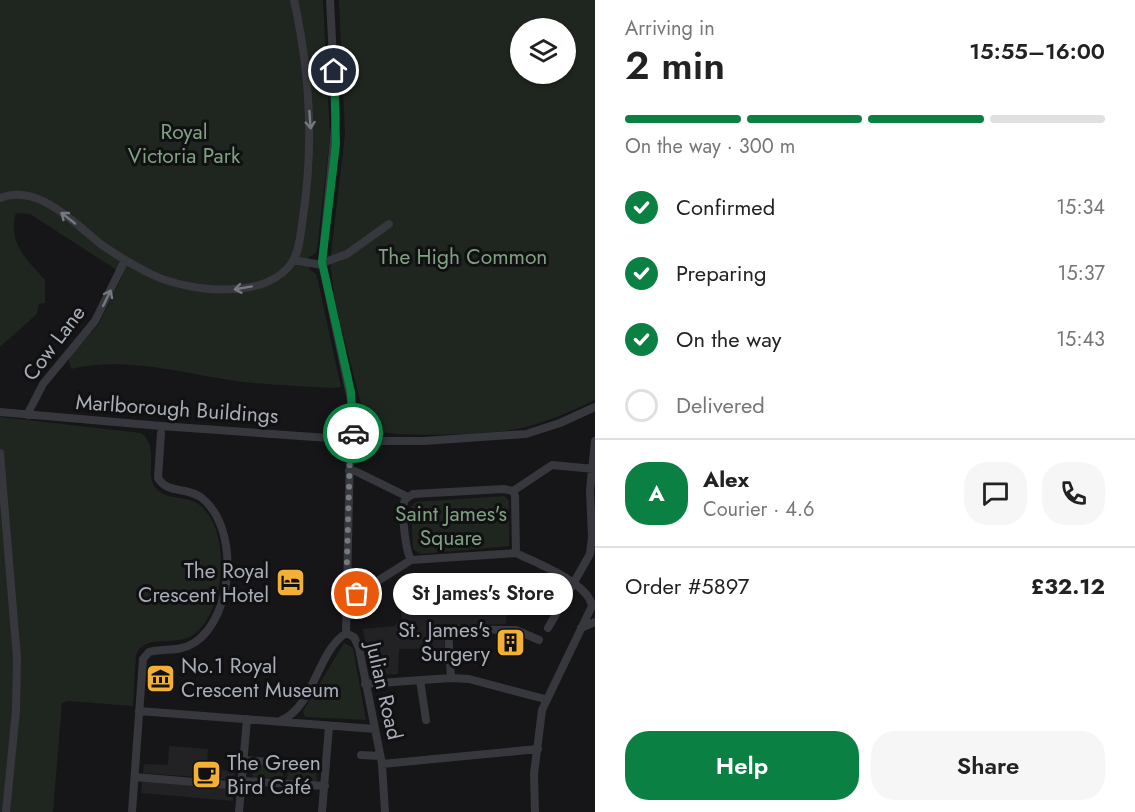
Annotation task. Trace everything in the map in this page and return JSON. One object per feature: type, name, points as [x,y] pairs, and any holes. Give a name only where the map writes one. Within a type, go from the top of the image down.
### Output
[{"type":"street","points":[[293,261],[305,203],[311,141],[305,69],[294,0]]},
{"type":"street","name":"Julian Road","points":[[330,0],[336,118],[322,264],[353,403],[346,633],[357,641],[381,760],[385,812]]},
{"type":"street","points":[[2,195],[25,196],[49,204],[125,260],[174,283],[213,290],[246,288],[261,283],[293,261],[322,264],[347,254],[389,224]]},
{"type":"street","name":"Cow Lane","points":[[27,415],[43,384],[95,321],[125,260]]},
{"type":"street","name":"Marlborough Buildings","points":[[0,412],[352,439],[424,441],[510,436],[543,430],[595,406]]},
{"type":"street","points":[[132,812],[143,659],[149,652],[180,649],[201,637],[220,606],[227,579],[225,539],[211,507],[195,493],[168,488],[158,478],[161,433]]},
{"type":"street","points":[[549,621],[590,554],[595,441]]},
{"type":"street","points":[[0,453],[17,658],[16,711],[6,812]]},
{"type":"street","points":[[411,560],[405,538],[404,507],[408,498],[413,494],[504,489],[513,491],[552,465],[593,469]]},
{"type":"street","points":[[350,471],[355,471],[408,498]]},
{"type":"street","points":[[513,491],[518,535],[516,553]]},
{"type":"street","points":[[346,595],[357,594],[411,560],[516,553],[574,583],[591,600],[591,610],[545,699],[538,749],[535,808],[527,812]]},
{"type":"street","points":[[581,629],[595,622]]},
{"type":"street","points":[[451,678],[444,629],[516,630],[539,640]]},
{"type":"street","points":[[279,721],[295,711],[333,643],[346,633]]},
{"type":"street","points":[[366,684],[451,678],[469,679],[545,699]]},
{"type":"street","points":[[420,680],[427,720]]},
{"type":"street","points":[[140,711],[375,729]]},
{"type":"street","points":[[239,812],[247,719]]},
{"type":"street","points":[[322,812],[329,726]]},
{"type":"street","points":[[361,755],[381,760],[538,749]]},
{"type":"street","points":[[244,760],[326,767]]},
{"type":"street","points":[[135,777],[325,786]]},
{"type":"shaded area","points":[[432,601],[507,614],[506,624],[436,626],[435,633],[443,635],[445,648],[399,649],[398,674],[372,675],[363,629],[395,626],[397,622],[402,622],[401,603]]},
{"type":"shaded area","points":[[169,746],[208,749],[207,768],[235,772],[234,780],[143,773],[144,764],[168,765]]},
{"type":"shaded area","points":[[142,781],[234,789],[233,801],[141,793]]},
{"type":"green space","name":"Royal Victoria Park","points":[[0,0],[323,0],[330,136],[317,250],[309,257],[309,269],[316,274],[318,281],[341,387],[236,381],[133,365],[92,365],[71,369],[68,358],[99,324],[123,274],[30,214],[16,213],[14,233],[20,250],[45,280],[45,303],[39,304],[37,314],[0,347]]},
{"type":"green space","name":"The High Common","points":[[339,0],[595,0],[595,400],[527,427],[505,431],[414,435],[392,434],[367,427],[335,303],[330,262],[345,134]]},
{"type":"green space","points":[[0,405],[1,417],[141,433],[150,447],[154,485],[164,494],[193,501],[204,509],[213,522],[221,555],[218,593],[204,624],[193,635],[186,638],[153,642],[140,648],[136,655],[133,706],[68,701],[62,703],[53,812],[0,812]]},
{"type":"green space","name":"Saint James's Square","points":[[504,496],[509,501],[509,546],[421,554],[413,549],[411,507],[416,502]]},
{"type":"green space","points":[[344,643],[353,648],[366,720],[305,717],[303,711]]},
{"type":"green space","points":[[255,765],[283,768],[283,777],[254,778],[252,775]]},
{"type":"green space","points":[[288,768],[316,770],[317,780],[315,782],[287,780]]},
{"type":"way so far","points":[[353,433],[350,452],[346,595],[357,594]]},
{"type":"place","name":"The Royal Crescent Hotel","points":[[290,583]]},
{"type":"place","name":"St James's Store","points":[[357,594]]},
{"type":"place","name":"St. James's Surgery","points":[[511,642]]},
{"type":"place","name":"No.1 Royal Crescent Museum","points":[[160,678]]},
{"type":"place","name":"The Green Bird Café","points":[[206,775]]},
{"type":"route","points":[[334,71],[336,144],[322,262],[351,392],[354,414],[353,433]]}]
